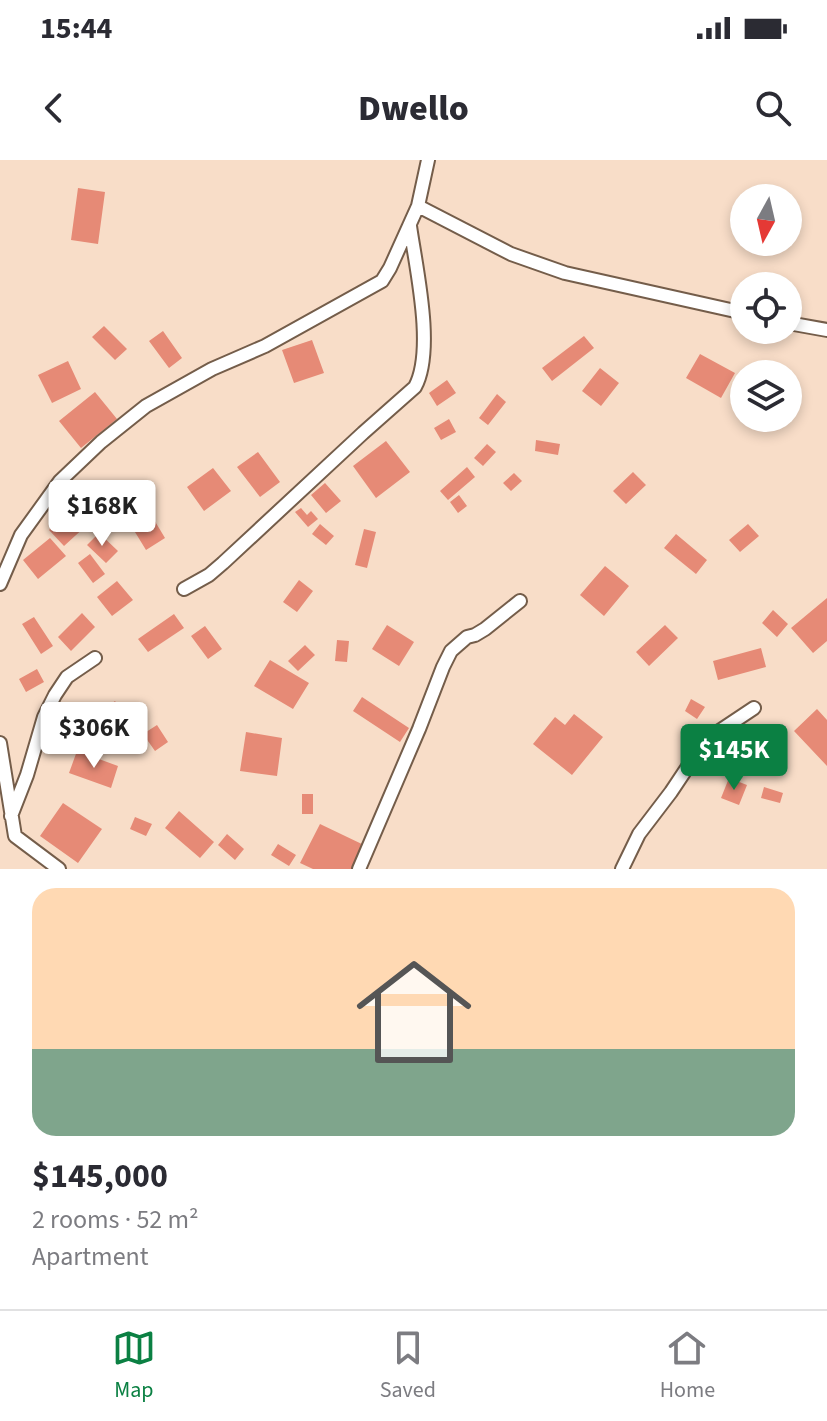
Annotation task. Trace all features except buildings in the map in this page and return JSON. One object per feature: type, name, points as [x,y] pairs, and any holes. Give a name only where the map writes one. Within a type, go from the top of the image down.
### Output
[{"type":"street","points":[[0,584],[21,535],[60,481],[101,442],[146,406],[212,369],[265,346],[382,281],[418,206],[428,160]]},
{"type":"street","points":[[418,206],[511,254],[565,273],[730,310]]},
{"type":"street","points":[[184,589],[223,563],[415,387],[422,367],[424,324],[410,226]]},
{"type":"street","points":[[802,326],[827,330]]},
{"type":"street","points":[[359,869],[451,651],[520,601]]},
{"type":"street","points":[[11,816],[44,717],[55,695],[67,677],[95,658]]},
{"type":"street","points":[[622,869],[639,834],[699,750],[709,738],[754,708]]},
{"type":"street","points":[[0,743],[15,836]]},
{"type":"street","points":[[0,837],[15,836],[59,869]]}]
